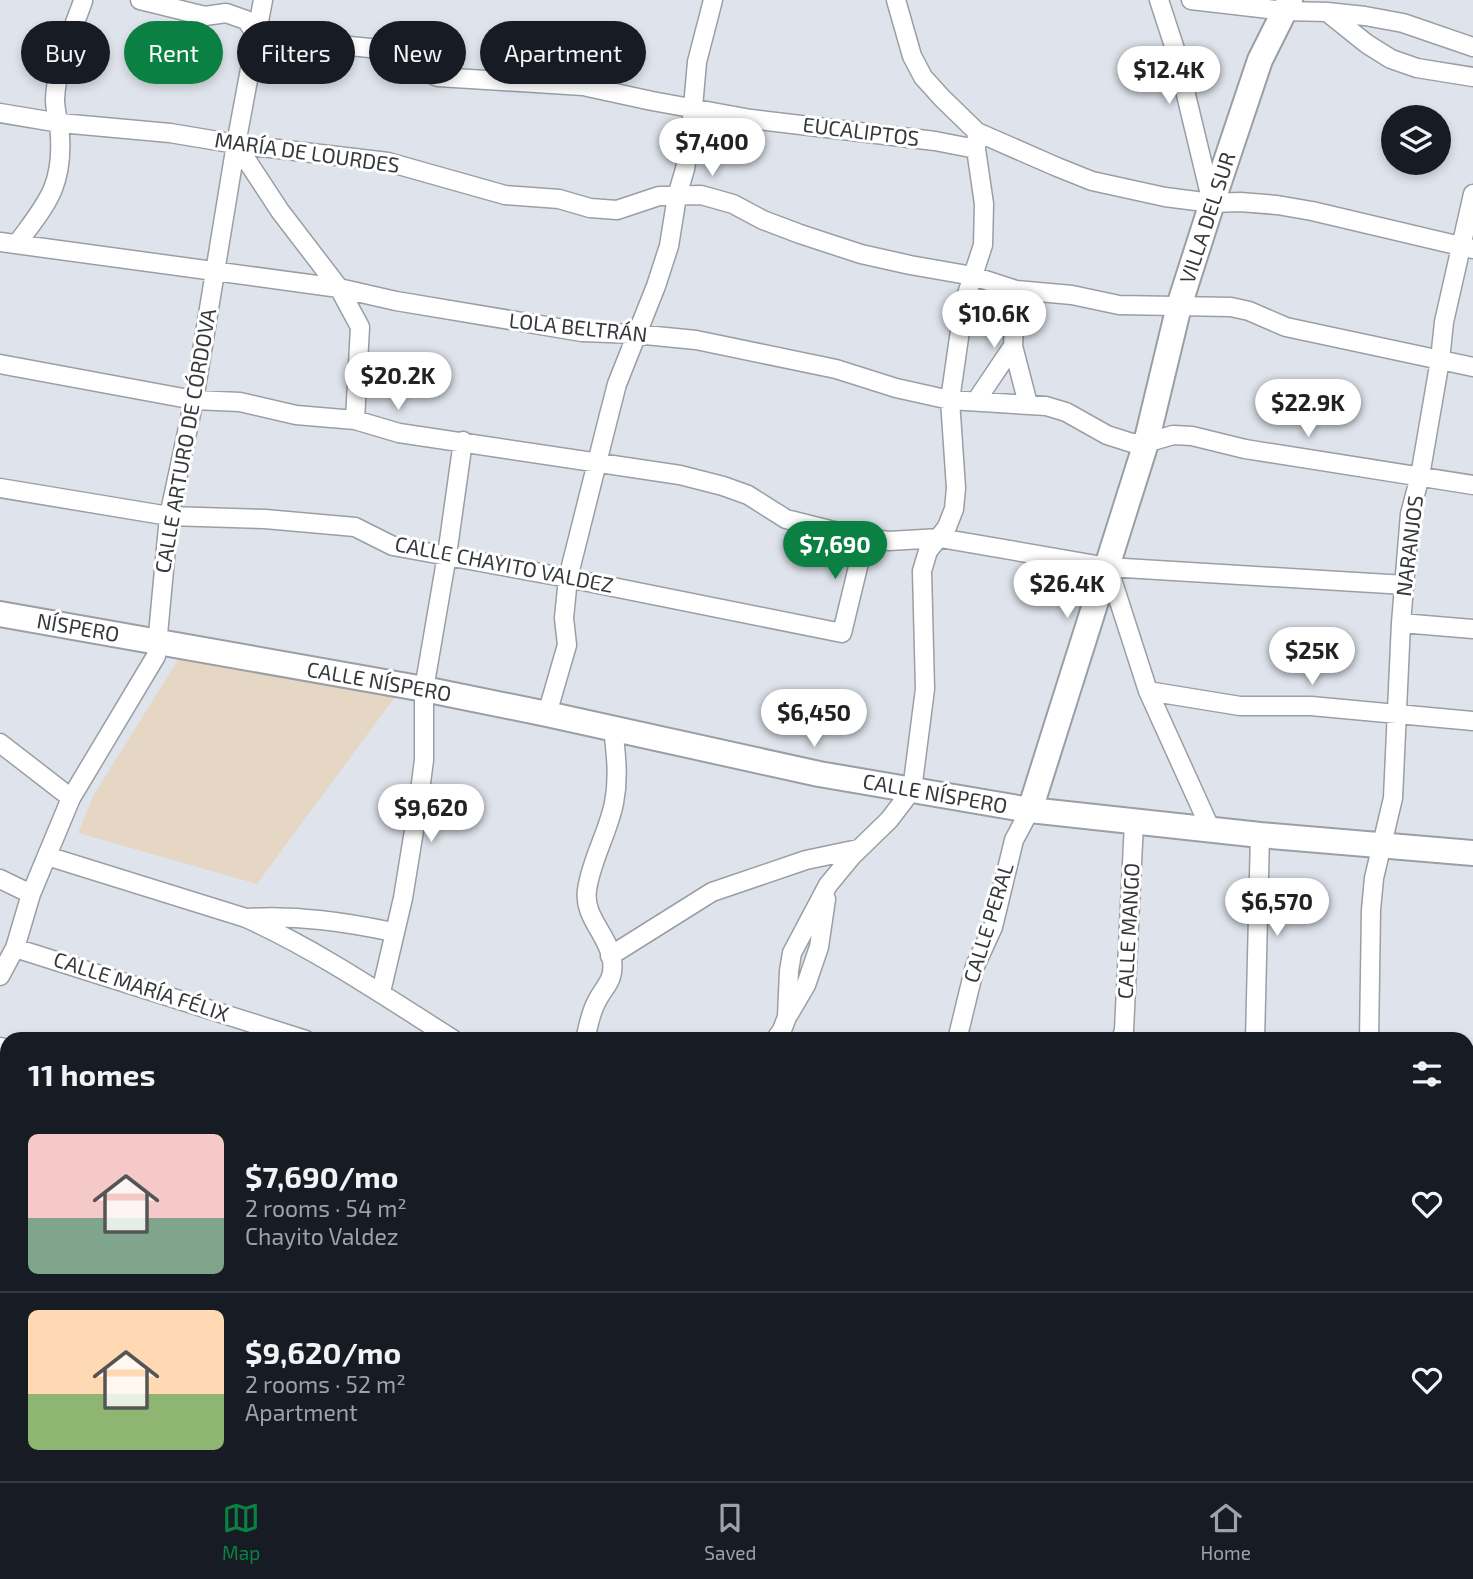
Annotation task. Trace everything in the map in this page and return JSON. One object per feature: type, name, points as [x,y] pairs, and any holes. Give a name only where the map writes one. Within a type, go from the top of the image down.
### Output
[{"type":"street","points":[[9,243],[48,201],[57,183],[61,167],[60,123],[55,102],[57,81],[84,0]]},
{"type":"street","points":[[140,0],[205,16],[226,13],[247,21]]},
{"type":"street","name":"CALLE ARTURO DE CÓRDOVA","points":[[260,21],[263,0]]},
{"type":"street","points":[[547,714],[567,645],[564,618],[568,578],[617,384],[670,246],[677,195],[685,169],[696,62],[713,0]]},
{"type":"street","points":[[781,1032],[787,1017],[792,953],[828,885],[858,849],[889,820],[912,790],[925,690],[922,570],[928,551],[940,538],[954,509],[956,488],[950,400],[964,303],[983,245],[984,204],[977,141],[923,77],[912,56],[896,0]]},
{"type":"street","points":[[1159,0],[1175,49],[1212,203]]},
{"type":"street","points":[[1191,0],[1287,5],[1403,23],[1473,47]]},
{"type":"street","name":"VILLA DEL SUR","points":[[1030,810],[1146,443],[1179,306],[1260,60],[1287,5]]},
{"type":"street","points":[[1327,12],[1367,44],[1391,58],[1417,68],[1473,79]]},
{"type":"street","name":"EUCALIPTOS","points":[[355,47],[397,55],[438,77],[583,86],[693,109],[800,125],[935,141],[977,141],[1092,181],[1165,197],[1212,203],[1240,202],[1312,211],[1466,248]]},
{"type":"street","name":"CALLE ARTURO DE CÓRDOVA","points":[[0,976],[15,948],[31,894],[71,798],[156,656],[169,516],[194,400],[248,84]]},
{"type":"street","name":"MARÍA DE LOURDES","points":[[0,113],[60,123],[170,133],[236,144],[388,162],[505,195],[559,199],[590,208],[617,210],[659,196],[701,195],[733,204],[788,229],[862,254],[973,276],[1016,290],[1072,295],[1119,305],[1231,307],[1250,311],[1286,327],[1473,367]]},
{"type":"street","points":[[236,144],[280,211],[339,288],[360,327],[355,421]]},
{"type":"street","name":"NARANJOS","points":[[1369,1032],[1371,910],[1380,846],[1393,798],[1401,624],[1410,514],[1420,476],[1444,322],[1466,248],[1473,194]]},
{"type":"street","name":"LOLA BELTRÁN","points":[[9,243],[339,288],[532,325],[582,332],[696,340],[836,369],[896,388],[950,400],[1046,406],[1066,412],[1107,435],[1132,443],[1146,443]]},
{"type":"street","points":[[1016,290],[1013,346],[1028,404]]},
{"type":"street","points":[[975,401],[1013,346]]},
{"type":"street","points":[[0,363],[194,400],[240,402],[296,415],[355,421],[399,433],[680,475],[748,495],[786,519],[865,538],[901,541],[940,538],[1108,567],[1405,585]]},
{"type":"street","points":[[1146,443],[1173,435],[1192,436],[1245,449],[1473,485]]},
{"type":"street","points":[[381,992],[403,898],[424,760],[424,690],[463,441]]},
{"type":"street","name":"CALLE CHAYITO VALDEZ","points":[[0,488],[169,516],[265,519],[355,527],[393,546],[842,633],[865,538]]},
{"type":"street","points":[[1108,567],[1147,691],[1211,830]]},
{"type":"street","name":"NÍSPERO","points":[[0,614],[156,642]]},
{"type":"street","points":[[1401,624],[1473,629]]},
{"type":"street","name":"CALLE NÍSPERO","points":[[156,642],[547,714],[819,774],[1030,810],[1260,835],[1473,853]]},
{"type":"street","points":[[1147,691],[1240,706],[1311,706],[1473,721]]},
{"type":"street","points":[[587,1032],[596,1003],[610,985],[612,961],[605,938],[588,912],[586,892],[614,804],[618,764],[612,728]]},
{"type":"street","points":[[4,748],[71,798]]},
{"type":"street","name":"CALLE PERAL","points":[[959,1032],[975,966],[993,927],[1014,840],[1030,810]]},
{"type":"street","name":"CALLE MANGO","points":[[1123,1032],[1134,822]]},
{"type":"street","points":[[1255,1032],[1260,835]]},
{"type":"street","points":[[610,956],[712,892],[806,860],[858,849]]},
{"type":"street","points":[[47,856],[246,918],[381,992],[427,1032]]},
{"type":"street","points":[[0,879],[31,894]]},
{"type":"street","points":[[246,918],[302,918],[342,922],[393,932]]},
{"type":"street","name":"CALLE MARÍA FÉLIX","points":[[15,948],[281,1032]]},
{"type":"shaded area","points":[[183,652],[398,693],[257,884],[78,833],[93,796]]}]
